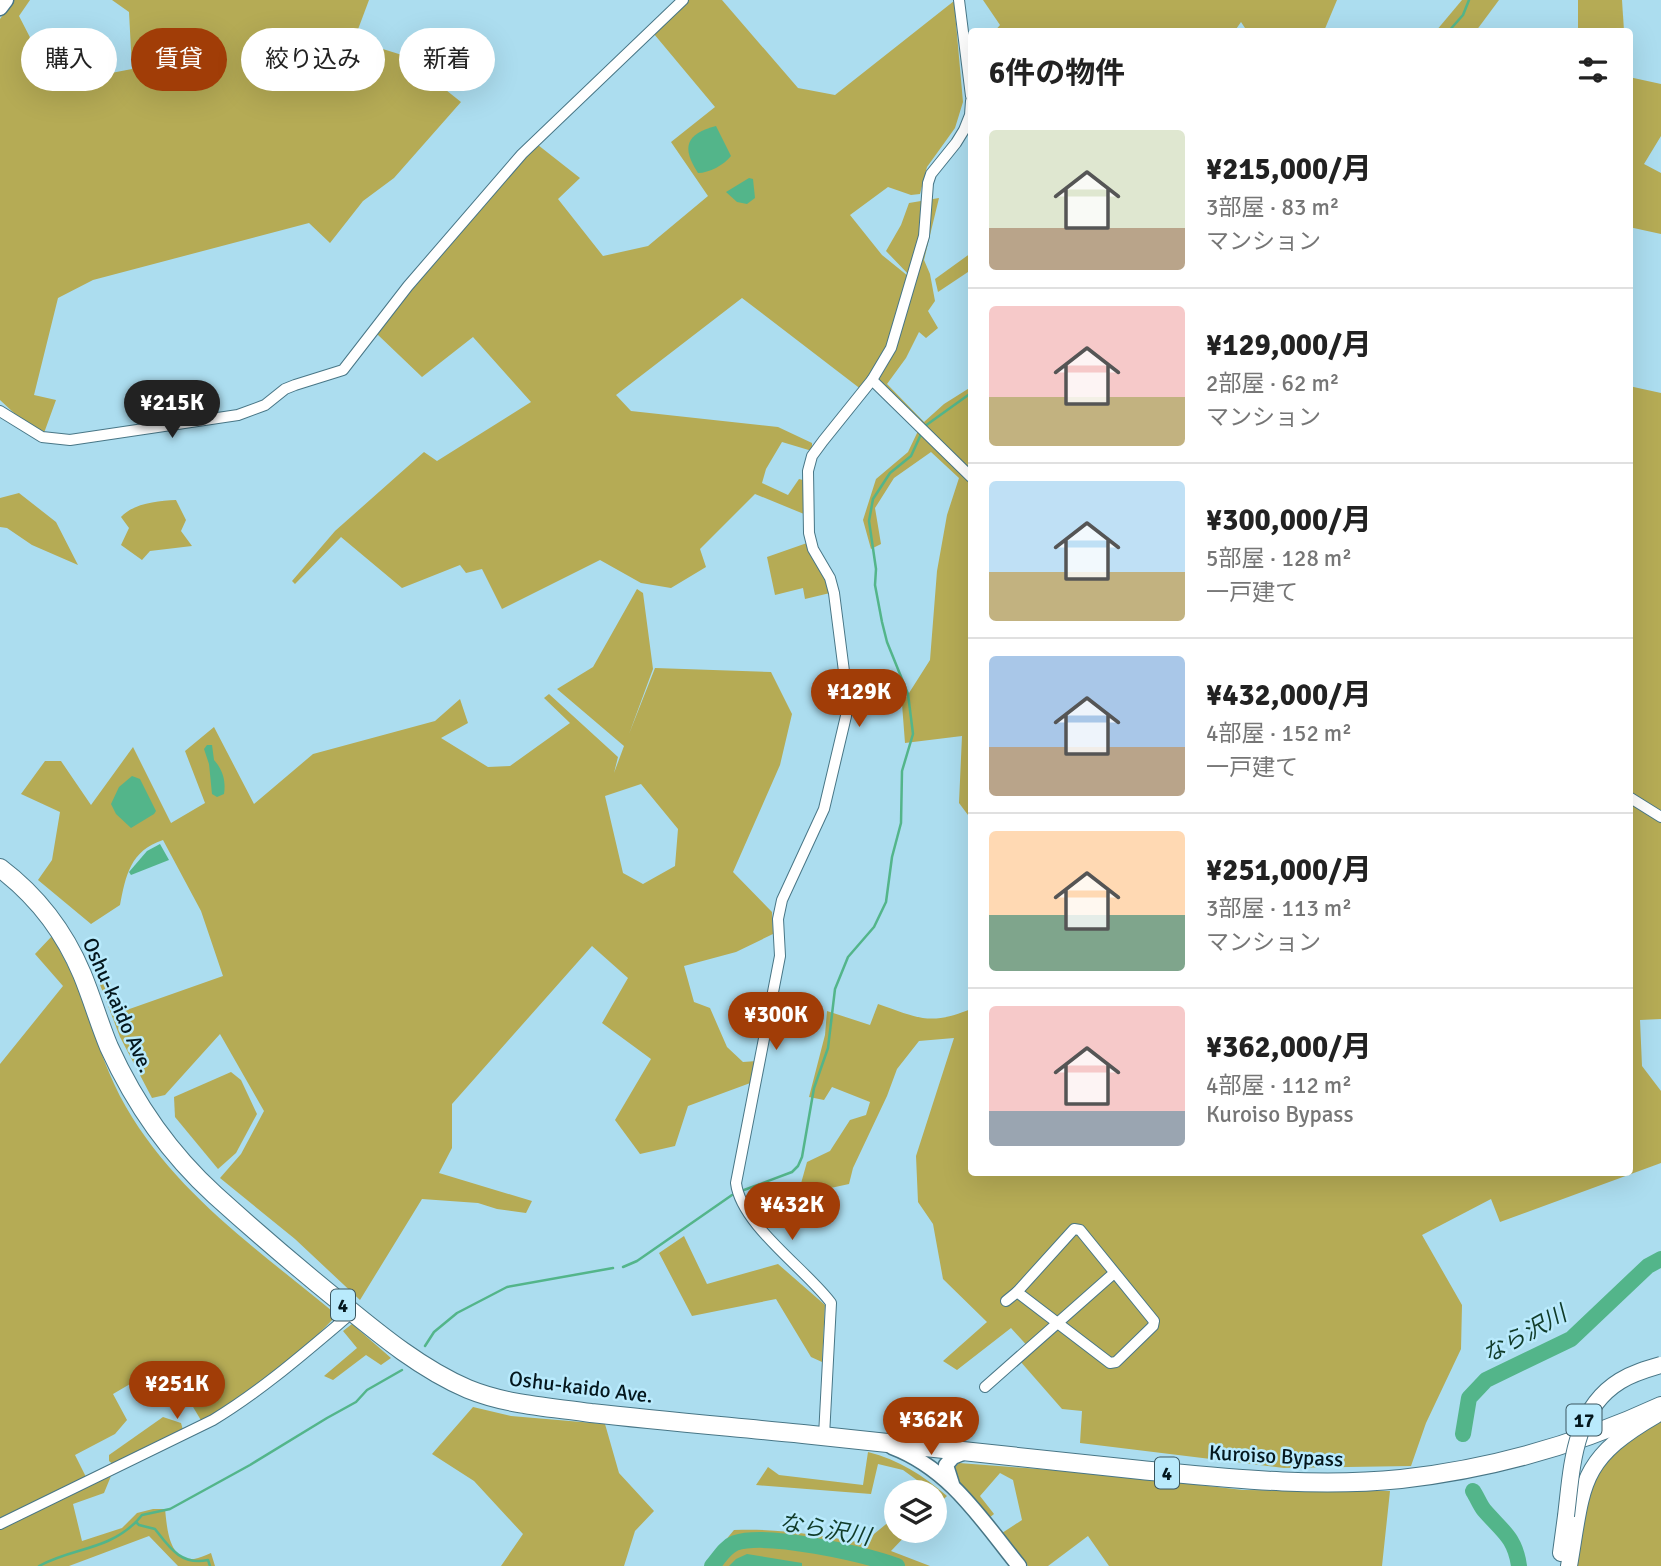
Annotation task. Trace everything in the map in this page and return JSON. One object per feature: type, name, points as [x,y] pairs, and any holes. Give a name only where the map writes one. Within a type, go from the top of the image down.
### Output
[{"type":"highway","name":"Oshu-kaido Ave.","points":[[0,869],[41,904],[70,949],[110,1048],[130,1088],[174,1153],[212,1192],[378,1333],[448,1380],[497,1399],[612,1415],[878,1442]]},
{"type":"highway","name":"Kuroiso Bypass","points":[[878,1442],[1247,1480],[1305,1483],[1399,1479],[1477,1467],[1563,1445],[1661,1406]]},
{"type":"main road","points":[[0,8],[6,0]]},
{"type":"main road","name":"17","points":[[1559,1566],[1575,1450],[1590,1409],[1622,1379],[1661,1365]]},
{"type":"main road","name":"17","points":[[1569,1566],[1580,1502],[1591,1468],[1609,1446],[1661,1412]]},
{"type":"main road","name":"Oshu-kaido Ave.","points":[[878,1442],[918,1459],[952,1484],[1019,1566]]},
{"type":"main road","points":[[952,1484],[946,1465],[953,1457],[965,1452]]},
{"type":"street","points":[[0,411],[42,437],[70,440],[238,415],[265,405],[285,389],[343,370],[408,286],[522,153],[683,0]]},
{"type":"street","points":[[959,0],[968,72]]},
{"type":"street","points":[[824,1436],[831,1303],[783,1255],[749,1213],[739,1197],[736,1183],[780,956],[778,919],[782,900],[824,809],[846,716],[847,695],[834,593],[830,578],[813,549],[809,533],[808,471],[813,456],[823,441],[872,380],[891,348],[924,236],[931,174],[956,143],[968,121]]},
{"type":"street","points":[[872,380],[968,474]]},
{"type":"street","points":[[1633,800],[1661,817]]},
{"type":"street","points":[[1006,1301],[1074,1229],[1080,1230],[1113,1274],[1154,1321],[1153,1326],[1116,1362],[1110,1363],[1017,1292]]},
{"type":"street","points":[[985,1387],[1113,1274]]},
{"type":"street","points":[[0,1524],[172,1441],[236,1406],[272,1380],[353,1312]]},
{"type":"shaded area","points":[[14,0],[30,0],[19,16],[25,28],[21,28],[21,91],[117,91],[117,72],[131,69],[131,91],[227,91],[227,28],[131,28],[131,50],[129,12],[112,0],[369,0],[358,28],[241,28],[241,91],[385,91],[385,50],[399,54],[399,91],[447,91],[461,102],[394,178],[363,201],[330,243],[309,223],[93,280],[58,298],[34,395],[56,400],[44,433],[28,426],[0,400],[0,19]]},
{"type":"shaded area","points":[[689,0],[722,0],[798,88],[835,95],[954,1],[963,102],[955,128],[927,167],[920,194],[911,195],[888,187],[850,215],[882,255],[908,276],[888,345],[862,390],[742,298],[616,395],[631,411],[778,427],[812,443],[812,451],[782,442],[766,469],[762,483],[788,495],[799,479],[803,480],[804,514],[755,494],[700,549],[706,567],[671,588],[641,583],[600,560],[502,609],[482,569],[466,573],[460,565],[402,588],[341,537],[295,584],[292,581],[335,531],[424,452],[437,461],[531,402],[473,337],[422,377],[377,334],[414,283],[521,159],[538,145],[580,178],[558,199],[603,256],[648,246],[708,196],[671,142],[715,107],[654,34]]},
{"type":"shaded area","points":[[983,0],[1337,0],[1325,28],[1245,28],[1241,22],[1237,28],[997,28],[1000,25]]},
{"type":"shaded area","points":[[1462,0],[1499,0],[1478,28],[1439,28]]},
{"type":"shaded area","points":[[1578,0],[1622,0],[1624,28],[1578,28]]},
{"type":"shaded area","points":[[1633,78],[1661,84],[1661,136],[1644,164],[1661,173],[1661,234],[1633,228]]},
{"type":"shaded area","points":[[716,126],[731,156],[716,168],[698,173],[689,156],[689,143],[698,133]]},
{"type":"shaded area","points":[[749,178],[753,179],[755,198],[747,204],[737,202],[726,192]]},
{"type":"shaded area","points":[[939,198],[924,260],[930,274],[935,301],[928,311],[938,328],[926,338],[919,332],[906,358],[887,384],[924,422],[944,404],[968,389],[968,815],[959,803],[962,736],[905,743],[902,704],[930,660],[937,571],[947,515],[959,478],[931,452],[894,478],[875,508],[881,544],[871,549],[863,520],[876,479],[908,452],[918,431],[872,385],[889,346],[910,276],[886,251],[901,225],[909,203]]},
{"type":"shaded area","points":[[968,255],[968,272],[938,292],[935,279]]},
{"type":"shaded area","points":[[1633,387],[1661,393],[1661,1019],[1640,1020],[1642,1066],[1661,1091],[1661,1163],[1633,1173]]},
{"type":"shaded area","points":[[19,493],[56,522],[78,565],[32,545],[7,528],[0,527],[0,498]]},
{"type":"shaded area","points":[[176,500],[186,520],[181,531],[192,546],[150,551],[142,560],[121,545],[129,528],[121,517],[126,512],[146,504]]},
{"type":"shaded area","points":[[807,543],[826,579],[830,593],[805,599],[803,588],[775,595],[767,557]]},
{"type":"shaded area","points":[[637,589],[643,593],[653,669],[629,734],[655,668],[771,672],[792,714],[780,765],[733,872],[772,912],[773,934],[736,952],[684,966],[694,1002],[710,1008],[727,1047],[743,1062],[757,1061],[753,1082],[688,1106],[675,1146],[640,1154],[615,1120],[651,1059],[602,1023],[628,978],[592,946],[452,1104],[452,1148],[439,1173],[532,1201],[526,1213],[478,1203],[422,1199],[360,1300],[295,1239],[220,1178],[241,1154],[264,1111],[220,1034],[165,1095],[152,1098],[120,1037],[99,982],[108,977],[121,1012],[223,976],[201,911],[163,840],[136,857],[128,874],[120,905],[91,924],[38,880],[52,860],[60,812],[21,794],[45,761],[61,761],[91,805],[133,747],[171,823],[205,803],[185,751],[214,727],[254,804],[313,754],[435,721],[460,699],[468,723],[441,738],[488,767],[510,766],[570,723],[544,698],[549,694],[618,757],[614,773],[624,746],[557,689],[593,667]],"holes":[[[641,784],[678,829],[675,866],[643,884],[623,873],[605,796]]]},
{"type":"shaded area","points":[[207,745],[212,745],[214,760],[224,780],[224,794],[217,797],[212,794],[209,764],[204,749]]},
{"type":"shaded area","points":[[132,776],[140,779],[156,811],[131,828],[116,814],[111,804],[119,787]]},
{"type":"shaded area","points":[[160,844],[169,860],[131,875],[129,872],[147,851]]},
{"type":"shaded area","points":[[52,936],[77,987],[112,1080],[146,1138],[169,1167],[222,1220],[337,1315],[274,1374],[202,1422],[177,1380],[154,1370],[113,1394],[127,1420],[115,1434],[75,1455],[90,1485],[111,1476],[104,1493],[73,1504],[82,1541],[122,1528],[137,1513],[165,1509],[170,1541],[174,1549],[185,1558],[194,1559],[211,1553],[215,1566],[178,1566],[149,1536],[69,1566],[0,1566],[0,1064],[63,986],[35,954]]},
{"type":"shaded area","points":[[878,1004],[924,1018],[934,1019],[968,1010],[968,1176],[1626,1176],[1500,1222],[1491,1199],[1422,1235],[1462,1305],[1461,1349],[1426,1423],[1411,1466],[1284,1468],[1080,1443],[1082,1411],[1062,1409],[1020,1361],[1032,1351],[1011,1328],[957,1370],[943,1361],[987,1322],[943,1279],[933,1224],[918,1202],[916,1156],[954,1038],[919,1041],[897,1069],[853,1168],[849,1184],[817,1191],[800,1187],[807,1162],[830,1151],[850,1120],[866,1115],[870,1102],[832,1087],[824,1100],[809,1097],[825,1035],[827,1011],[870,1025]]},
{"type":"shaded area","points":[[231,1072],[241,1080],[257,1114],[236,1153],[218,1169],[175,1117],[174,1097]]},
{"type":"shaded area","points":[[684,1236],[707,1284],[778,1264],[825,1305],[822,1362],[811,1357],[776,1299],[692,1316],[659,1253]]},
{"type":"shaded area","points":[[352,1324],[391,1358],[381,1365],[366,1355],[333,1380],[324,1376],[357,1348],[343,1331]]},
{"type":"shaded area","points":[[473,1407],[511,1416],[605,1424],[619,1473],[654,1511],[635,1531],[624,1566],[501,1566],[523,1534],[474,1481],[432,1454]]},
{"type":"shaded area","points":[[163,1417],[181,1423],[183,1430],[114,1465],[109,1461],[109,1455]]},
{"type":"shaded area","points":[[1661,1420],[1661,1566],[1577,1566],[1583,1516],[1594,1478],[1604,1462],[1618,1448]]},
{"type":"shaded area","points":[[868,1452],[890,1459],[927,1480],[917,1480],[903,1470],[878,1464],[871,1494],[756,1485],[768,1467],[779,1475],[863,1485]]},
{"type":"shaded area","points":[[959,1463],[1104,1474],[1243,1490],[1390,1491],[1382,1566],[1109,1566],[1088,1536],[1048,1566],[1028,1566],[1002,1533],[1022,1520],[1013,1480],[1000,1473],[980,1496],[994,1514],[989,1518],[952,1470]]},
{"type":"shaded area","points":[[884,1526],[884,1543],[899,1543],[891,1551],[930,1566],[704,1566],[734,1530],[783,1531],[863,1543]]},
{"type":"shaded area","points":[[747,1554],[802,1563],[802,1566],[729,1566]]},
{"type":"waterway","points":[[1452,28],[1463,15],[1469,0]]},
{"type":"waterway","points":[[925,426],[968,395]]},
{"type":"waterway","points":[[744,1190],[792,1172],[798,1166],[802,1157],[814,1088],[828,1048],[835,989],[848,957],[874,927],[886,902],[892,857],[901,823],[902,771],[913,734],[908,694],[882,622],[875,585],[876,569],[869,521],[873,499],[890,473],[911,456],[922,432]]},
{"type":"waterway","points":[[623,1267],[637,1261],[732,1195]]},
{"type":"waterway","name":"なら沢川","points":[[1463,1434],[1469,1398],[1486,1380],[1571,1339],[1648,1266],[1661,1259]]},
{"type":"waterway","points":[[425,1346],[434,1332],[457,1313],[507,1287],[613,1268]]},
{"type":"waterway","points":[[136,1522],[142,1515],[170,1509],[250,1465],[356,1402],[367,1390],[402,1370]]},
{"type":"waterway","name":"なら沢川","points":[[1473,1491],[1484,1510],[1511,1541],[1519,1566]]},
{"type":"waterway","points":[[39,1566],[101,1544],[136,1522],[155,1529],[183,1558],[208,1560],[210,1566]]},
{"type":"waterway","name":"なら沢川","points":[[712,1566],[731,1545],[750,1540],[816,1546],[897,1566]]}]
